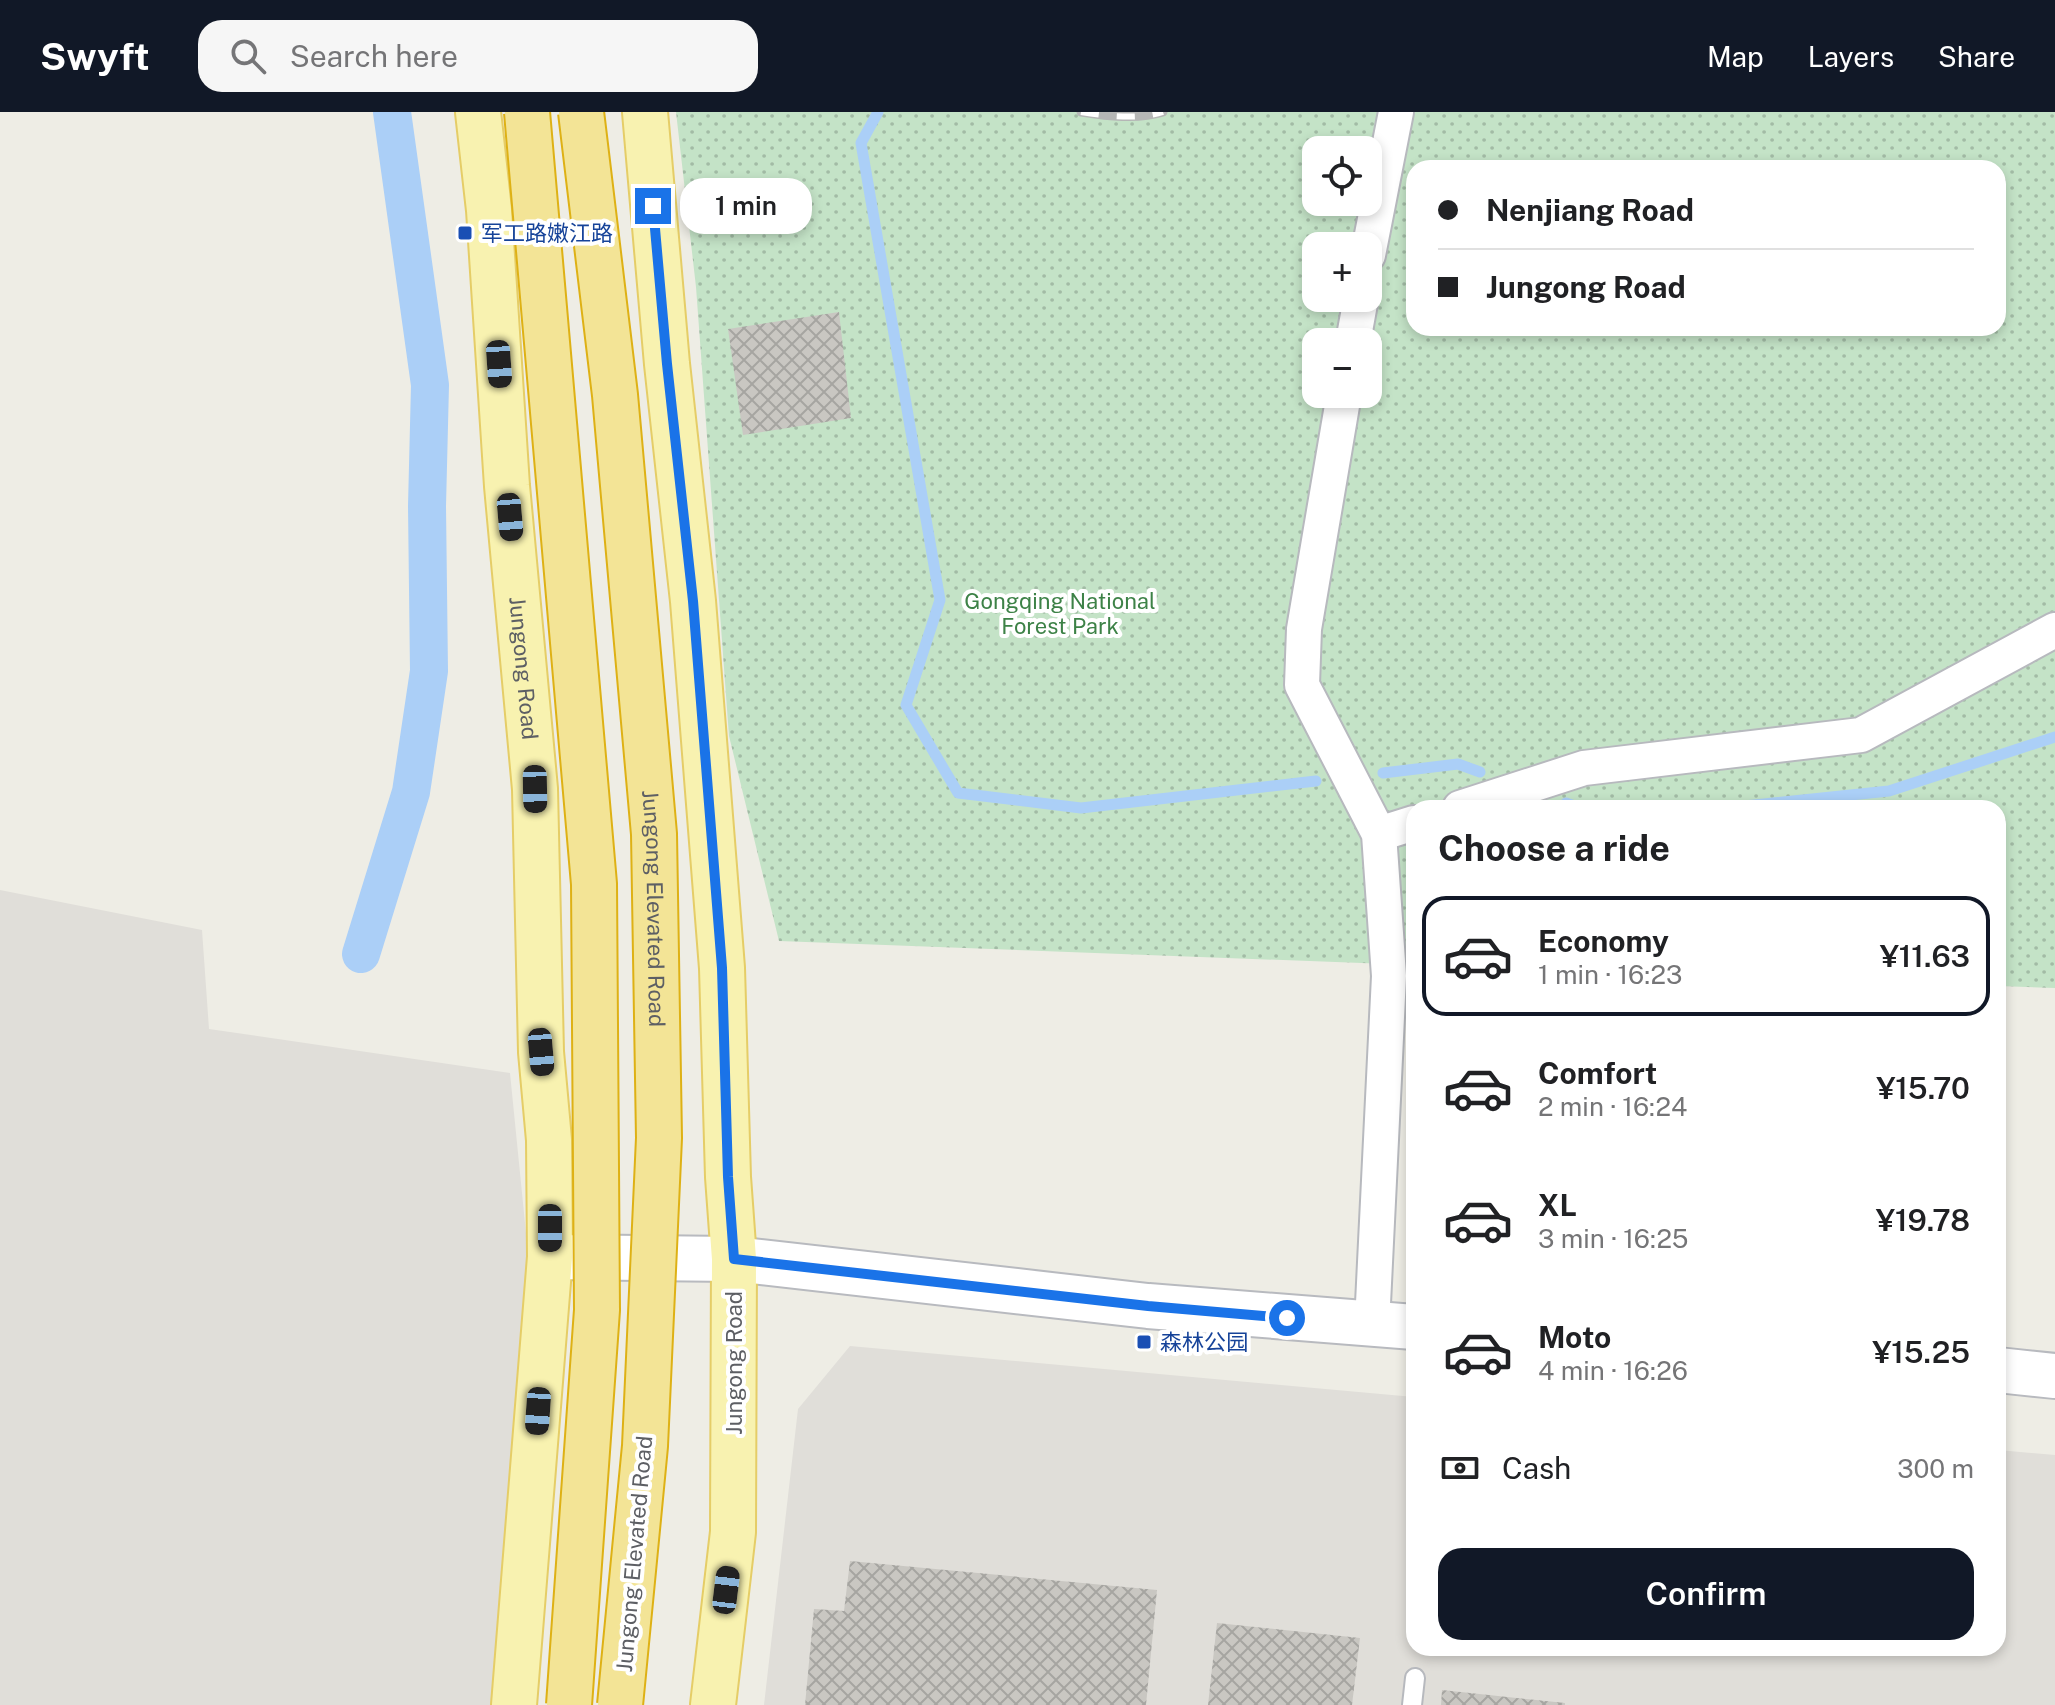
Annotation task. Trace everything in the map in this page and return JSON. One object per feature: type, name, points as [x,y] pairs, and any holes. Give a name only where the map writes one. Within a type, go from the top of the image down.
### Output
[{"type":"highway","points":[[527,112],[594,884],[597,1310],[569,1705]]},
{"type":"highway","name":"Jungong Elevated Road","points":[[581,112],[615,395],[654,834],[659,1138],[645,1446],[620,1705]]},
{"type":"main road","name":"Jungong Road","points":[[478,112],[489,210],[507,486],[535,789],[541,1052],[549,1140],[550,1257],[514,1705]]},
{"type":"main road","name":"Jungong Road","points":[[645,112],[667,364],[693,601],[722,968],[728,1177],[734,1259],[733,1532],[713,1705]]},
{"type":"street","points":[[1373,232],[1396,112]]},
{"type":"street","points":[[550,1257],[734,1259],[1161,1307],[1393,1326],[1389,976],[1379,834],[1302,685],[1304,629],[1342,408]]},
{"type":"street","points":[[1485,800],[1584,768],[1861,735],[2055,630]]},
{"type":"street","points":[[1379,834],[1406,826]]},
{"type":"street","points":[[2006,1371],[2055,1376]]},
{"type":"lane","points":[[1412,1705],[1415,1678]]},
{"type":"shaded area","points":[[0,890],[202,930],[209,1029],[510,1073],[533,1303],[493,1705],[0,1705]]},
{"type":"shaded area","points":[[850,1346],[1406,1396],[1406,1656],[2006,1656],[2006,1451],[2055,1455],[2055,1705],[764,1705],[798,1409]]},
{"type":"green space","name":"Gongqing National Forest Park","points":[[676,112],[2055,112],[2055,988],[2006,986],[2006,800],[1406,800],[1406,965],[779,941],[729,736],[696,287]]},
{"type":"building","points":[[839,312],[851,418],[743,435],[728,329]]},
{"type":"building","points":[[850,1561],[1157,1590],[1146,1705],[805,1705],[814,1609],[844,1611]]},
{"type":"building","points":[[1217,1623],[1360,1638],[1352,1705],[1208,1705]]},
{"type":"building","points":[[1442,1690],[1565,1703],[1565,1705],[1441,1705]]},
{"type":"waterway","points":[[361,954],[411,792],[429,671],[427,506],[430,385],[392,112]]},
{"type":"waterway","points":[[878,112],[861,143],[940,600],[906,705],[958,793],[1081,808],[1316,781]]},
{"type":"waterway","points":[[1802,800],[1889,791],[2055,737]]},
{"type":"waterway","points":[[1383,773],[1458,764],[1480,772]]},
{"type":"railway","points":[[1081,112],[1133,117],[1163,112]]},
{"type":"place","name":"军工路嫩江路","points":[[465,233]]},
{"type":"place","name":"森林公园","points":[[1144,1342]]},
{"type":"route","points":[[653,206],[693,601],[722,968],[728,1177],[734,1259],[1148,1306],[1287,1318]]}]
